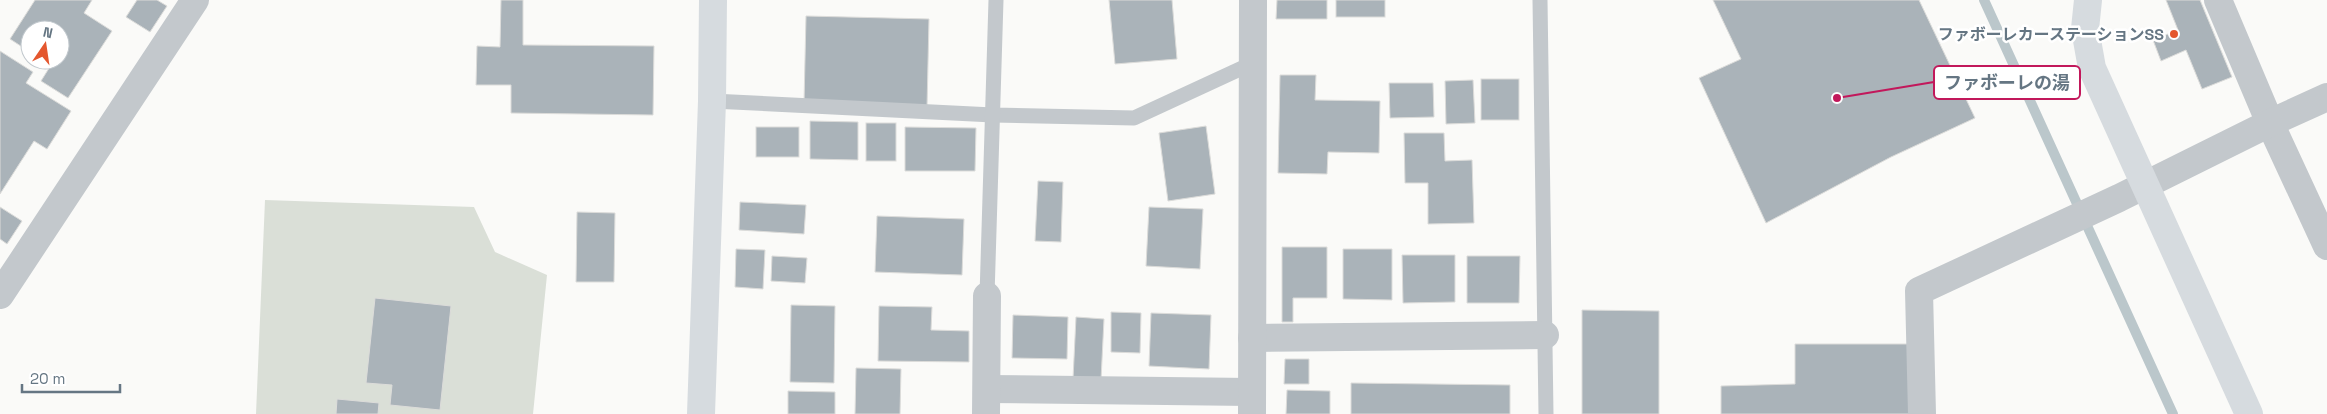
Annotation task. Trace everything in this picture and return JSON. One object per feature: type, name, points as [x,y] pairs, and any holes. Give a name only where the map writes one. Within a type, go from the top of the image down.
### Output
[{"type":"street","points":[[0,295],[195,0]]},
{"type":"street","points":[[701,414],[712,101],[713,0]]},
{"type":"street","points":[[987,296],[986,402],[1252,403],[1253,0]]},
{"type":"street","points":[[2088,0],[2085,29],[2092,68],[2249,414]]},
{"type":"street","points":[[2218,0],[2270,123],[2327,246]]},
{"type":"street","points":[[1922,414],[1919,291],[2327,97]]},
{"type":"street","points":[[1252,338],[1545,335]]},
{"type":"lane","points":[[987,296],[996,0]]},
{"type":"lane","points":[[1540,0],[1546,414]]},
{"type":"lane","points":[[712,101],[992,115],[1134,118],[1253,63]]},
{"type":"shaded area","points":[[265,200],[474,207],[495,252],[547,275],[533,414],[256,414]]},
{"type":"building","points":[[35,0],[92,0],[84,13],[112,31],[68,98],[41,81],[48,70],[70,70],[70,20],[22,20]]},
{"type":"building","points":[[137,0],[157,0],[167,6],[150,32],[126,17]]},
{"type":"building","points":[[501,0],[523,0],[523,45],[654,46],[653,115],[511,113],[511,85],[476,85],[477,46],[500,47]]},
{"type":"building","points":[[1109,0],[1172,0],[1177,59],[1115,64]]},
{"type":"building","points":[[1277,0],[1327,0],[1327,19],[1276,19]]},
{"type":"building","points":[[1336,0],[1385,0],[1385,17],[1336,17]]},
{"type":"building","points":[[1713,0],[1919,0],[1975,118],[1891,157],[1766,223],[1699,78],[1741,59]]},
{"type":"building","points":[[2166,0],[2200,0],[2232,77],[2202,89],[2186,50],[2161,61],[2153,40],[2178,30]]},
{"type":"building","points":[[806,16],[929,19],[927,107],[804,103]]},
{"type":"building","points":[[20,23],[20,46],[10,39]]},
{"type":"building","points":[[0,51],[20,64],[20,70],[33,72],[26,83],[71,111],[47,149],[34,141],[0,194]]},
{"type":"building","points":[[1280,75],[1316,75],[1315,100],[1380,101],[1379,153],[1328,152],[1327,174],[1278,173]]},
{"type":"building","points":[[1481,79],[1519,79],[1519,120],[1481,120]]},
{"type":"building","points":[[1473,80],[1475,123],[1446,124],[1445,81]]},
{"type":"building","points":[[1389,83],[1433,83],[1434,117],[1390,118]]},
{"type":"building","points":[[810,121],[858,122],[858,160],[810,159]]},
{"type":"building","points":[[866,123],[896,123],[896,161],[866,161]]},
{"type":"building","points":[[1206,126],[1215,194],[1168,201],[1159,133]]},
{"type":"building","points":[[756,127],[799,127],[799,157],[756,157]]},
{"type":"building","points":[[905,127],[976,128],[975,171],[905,171]]},
{"type":"building","points":[[1404,133],[1444,133],[1445,161],[1472,160],[1474,223],[1428,224],[1428,183],[1405,183]]},
{"type":"building","points":[[1038,181],[1063,182],[1061,242],[1035,241]]},
{"type":"building","points":[[740,202],[806,205],[804,234],[739,230]]},
{"type":"building","points":[[0,207],[22,221],[7,244],[0,239]]},
{"type":"building","points":[[1149,207],[1203,209],[1200,269],[1146,266]]},
{"type":"building","points":[[577,212],[615,213],[614,282],[576,282]]},
{"type":"building","points":[[877,216],[964,219],[962,275],[875,272]]},
{"type":"building","points":[[1282,247],[1327,247],[1327,298],[1293,298],[1293,322],[1282,322]]},
{"type":"building","points":[[736,249],[765,250],[763,289],[735,287]]},
{"type":"building","points":[[1343,249],[1392,249],[1392,300],[1343,299]]},
{"type":"building","points":[[1402,255],[1455,255],[1455,302],[1403,303]]},
{"type":"building","points":[[772,256],[807,258],[805,283],[771,281]]},
{"type":"building","points":[[1467,256],[1520,256],[1519,303],[1467,303]]},
{"type":"building","points":[[375,298],[451,306],[440,410],[390,405],[392,385],[366,383]]},
{"type":"building","points":[[791,305],[835,306],[834,383],[790,382]]},
{"type":"building","points":[[879,306],[932,307],[931,330],[969,331],[969,362],[878,361]]},
{"type":"building","points":[[1582,310],[1659,311],[1659,414],[1582,414]]},
{"type":"building","points":[[1111,312],[1141,313],[1140,353],[1111,352]]},
{"type":"building","points":[[1151,313],[1211,315],[1209,369],[1149,366]]},
{"type":"building","points":[[1013,315],[1068,317],[1067,359],[1012,358]]},
{"type":"building","points":[[1076,317],[1104,319],[1101,380],[1073,379]]},
{"type":"building","points":[[1795,344],[1911,344],[1910,414],[1721,414],[1721,386],[1795,384]]},
{"type":"building","points":[[1285,359],[1309,359],[1309,384],[1284,384]]},
{"type":"building","points":[[856,368],[901,369],[900,414],[855,414]]},
{"type":"building","points":[[1351,383],[1510,385],[1510,414],[1351,414]]},
{"type":"building","points":[[1287,390],[1330,391],[1330,414],[1286,414]]},
{"type":"building","points":[[788,391],[835,392],[835,414],[788,414]]},
{"type":"building","points":[[337,399],[379,403],[378,414],[336,414]]},
{"type":"waterway","points":[[1984,0],[2173,414]]},
{"type":"place","name":"ファボーレカーステーションSS","points":[[2174,34]]},
{"type":"place","name":"ファボーレの湯","points":[[1837,98]]}]
